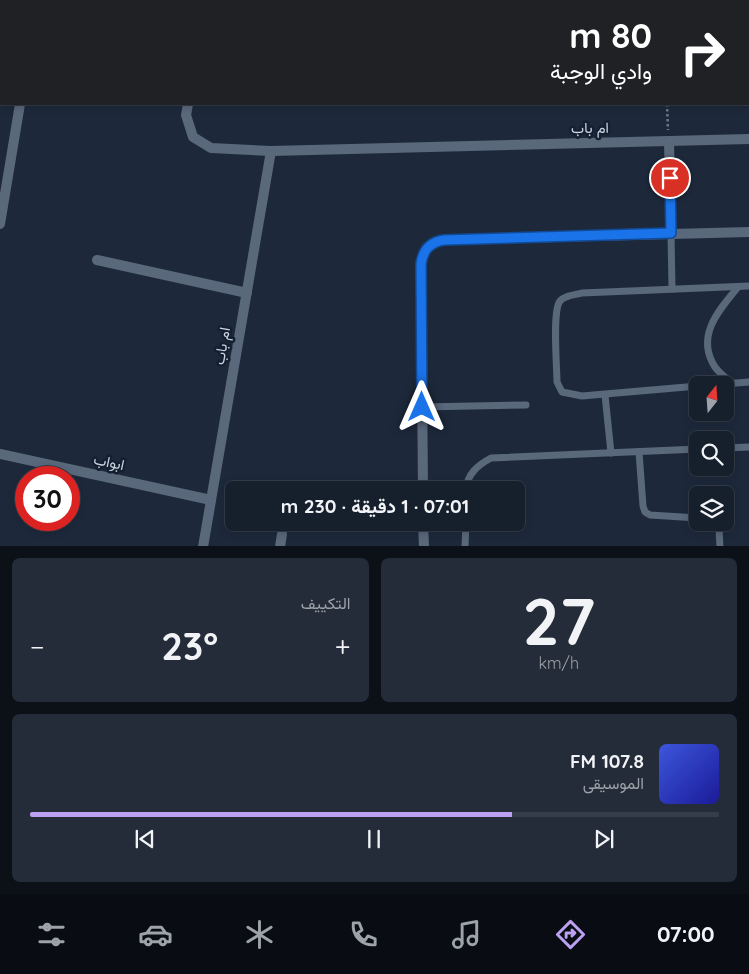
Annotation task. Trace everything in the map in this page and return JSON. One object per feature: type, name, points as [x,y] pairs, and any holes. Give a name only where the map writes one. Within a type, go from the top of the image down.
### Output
[{"type":"street","points":[[0,224],[20,105]]},
{"type":"street","name":"ام باب","points":[[188,105],[186,115],[193,137],[211,148],[271,151],[749,140]]},
{"type":"street","points":[[669,141],[671,233]]},
{"type":"street","name":"ام باب","points":[[203,546],[271,151]]},
{"type":"street","points":[[423,481],[421,264],[424,251],[432,243],[444,240],[749,232]]},
{"type":"street","points":[[97,260],[247,293]]},
{"type":"street","name":"ابواب","points":[[0,454],[211,500]]},
{"type":"street","points":[[423,531],[424,546]]},
{"type":"street","points":[[280,546],[282,534]]},
{"type":"lane","points":[[671,233],[672,289]]},
{"type":"lane","points":[[689,387],[606,395],[573,395],[562,392],[557,382],[556,313],[560,302],[566,297],[582,293],[749,286]]},
{"type":"lane","points":[[725,376],[716,368],[708,353],[707,334],[719,310],[738,287]]},
{"type":"lane","points":[[734,383],[749,382]]},
{"type":"lane","points":[[606,395],[611,453]]},
{"type":"lane","points":[[422,407],[526,405]]},
{"type":"lane","points":[[734,448],[749,447]]},
{"type":"lane","points":[[467,481],[471,473],[480,464],[491,458],[689,450]]},
{"type":"lane","points":[[640,452],[642,506],[645,512],[650,515],[689,517]]},
{"type":"lane","points":[[466,531],[466,546]]},
{"type":"lane","points":[[719,531],[720,546]]},
{"type":"path","points":[[667,105],[669,141]]},
{"type":"route","points":[[422,407],[421,264],[424,251],[428,246],[438,240],[671,233],[670,178]]}]
